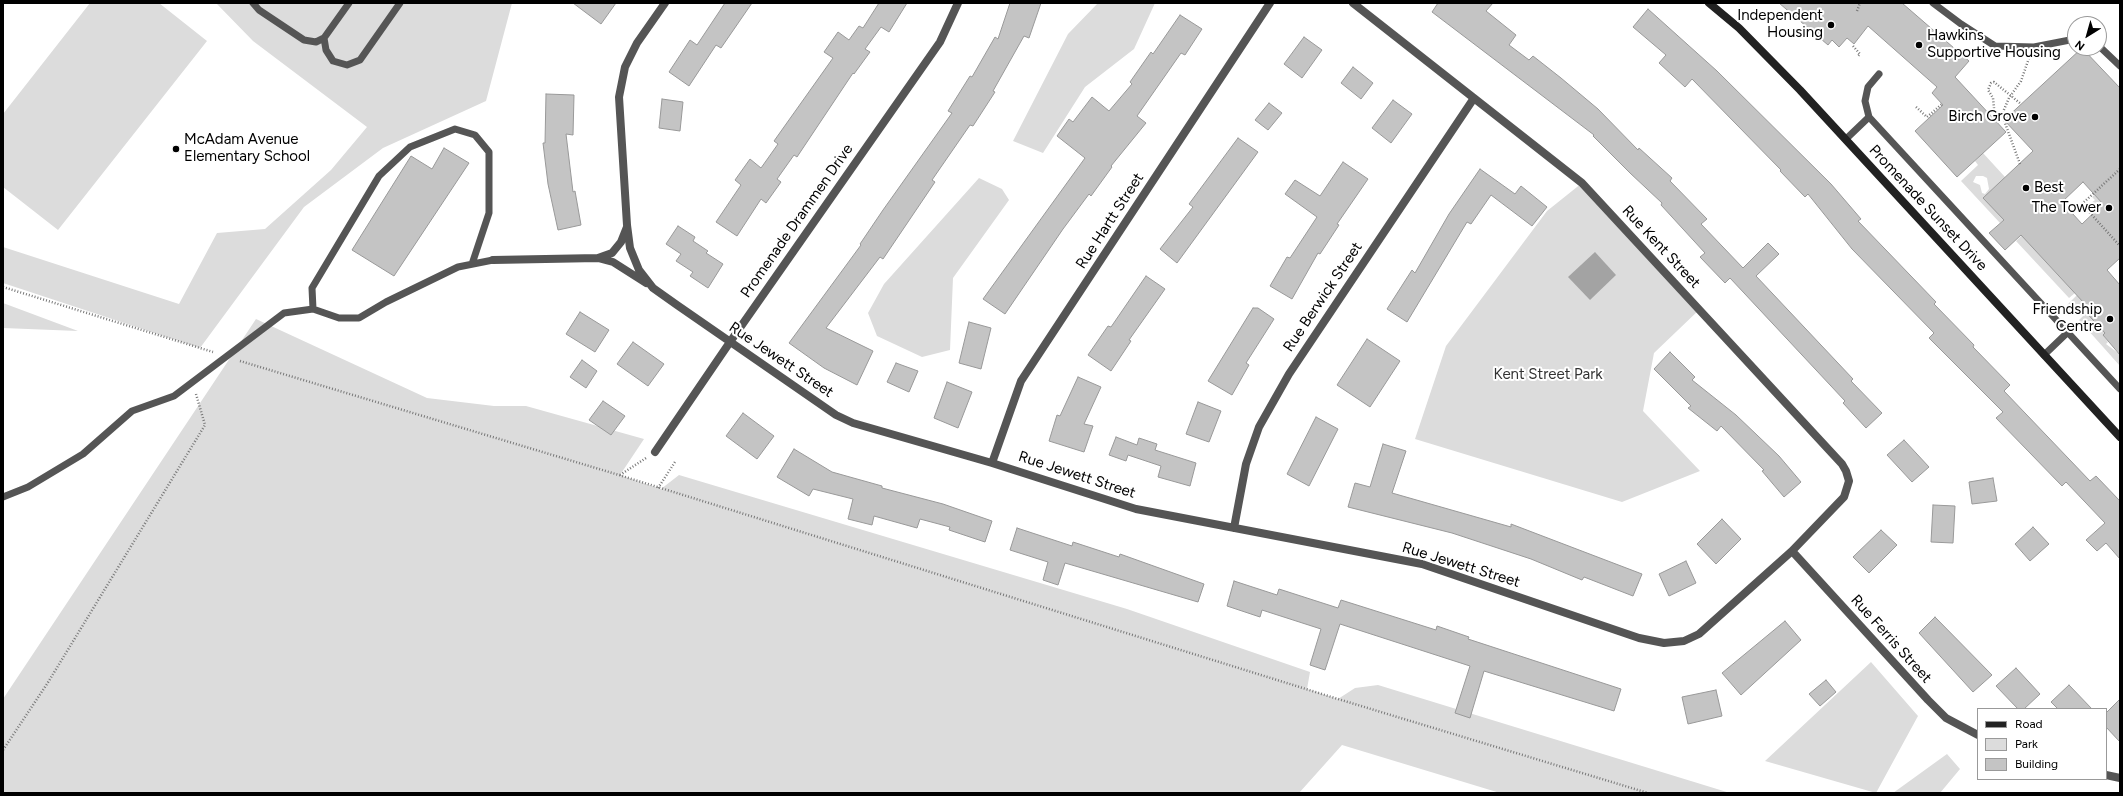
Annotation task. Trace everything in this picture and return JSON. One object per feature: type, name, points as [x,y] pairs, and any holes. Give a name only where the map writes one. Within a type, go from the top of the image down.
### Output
[{"type":"street","name":"Rue Jewett Street","points":[[665,3],[637,42],[625,67],[619,96],[627,225],[630,248],[639,270],[653,288],[836,415],[853,423],[992,463],[1136,509],[1422,564],[1639,638],[1664,643],[1684,641],[1700,634],[1792,551]]},
{"type":"street","name":"Promenade Drammen Drive","points":[[655,452],[730,342],[940,42],[958,3]]},
{"type":"street","name":"Rue Hartt Street","points":[[992,463],[1022,380],[1270,3]]},
{"type":"street","name":"Rue Kent Street","points":[[1352,3],[1582,183],[1842,464],[1849,481],[1844,497],[1792,551]]},
{"type":"street","name":"Promenade Sunset Drive","points":[[1710,3],[1771,61],[1846,139],[2120,437]]},
{"type":"street","name":"Rue Berwick Street","points":[[1234,528],[1246,464],[1259,427],[1289,374],[1474,98]]},
{"type":"street","points":[[598,258],[612,253],[621,242],[627,225]]},
{"type":"street","points":[[493,260],[598,258],[613,262],[653,288]]},
{"type":"street","name":"Rue Ferris Street","points":[[1792,551],[1946,718],[1977,734]]},
{"type":"street","points":[[2107,775],[2120,778]]},
{"type":"lane","points":[[253,3],[259,10],[304,40],[316,42],[324,38],[349,3]]},
{"type":"lane","points":[[324,38],[326,50],[334,60],[347,65],[360,60],[400,3]]},
{"type":"lane","points":[[1933,3],[1961,24],[1995,46],[2034,47],[2067,41]]},
{"type":"lane","points":[[2107,54],[2120,66]]},
{"type":"lane","points":[[1879,74],[1868,86],[1865,101],[1869,117],[2120,389]]},
{"type":"lane","points":[[1846,139],[1869,117]]},
{"type":"lane","points":[[314,309],[312,288],[379,176],[410,147],[455,129],[475,135],[489,152],[489,213],[472,264]]},
{"type":"lane","points":[[3,497],[28,487],[83,454],[132,411],[174,396],[284,313],[314,309],[339,318],[359,318],[386,302],[444,274],[472,264],[493,260]]},
{"type":"lane","points":[[2044,354],[2068,332]]},
{"type":"path","points":[[1857,11],[1860,3]]},
{"type":"path","points":[[1853,46],[1860,54],[1858,56]]},
{"type":"path","points":[[2020,164],[2004,119],[2005,104],[2021,81],[2034,47]]},
{"type":"path","points":[[2004,119],[1996,113],[1993,98],[1988,90],[1994,82],[2021,104]]},
{"type":"path","points":[[1916,107],[1927,117],[1942,104]]},
{"type":"path","points":[[2120,169],[2082,204],[2120,246]]},
{"type":"path","points":[[3,287],[226,357],[620,475],[1648,793]]},
{"type":"path","points":[[3,750],[47,684],[205,425],[193,382]]},
{"type":"path","points":[[620,475],[655,452]]},
{"type":"path","points":[[658,488],[675,462]]},
{"type":"green space","points":[[90,3],[159,3],[207,41],[58,230],[3,187],[3,114]]},
{"type":"green space","points":[[216,3],[512,3],[486,101],[383,148],[304,207],[200,348],[3,283],[3,247],[179,304],[217,233],[265,229],[331,170],[367,127],[253,41]]},
{"type":"green space","points":[[1098,3],[1155,3],[1134,49],[1085,87],[1043,153],[1013,141],[1068,34]]},
{"type":"green space","points":[[1983,153],[2005,177],[2004,220],[2000,223],[1961,181],[1978,165],[1975,161]],"holes":[[[1976,176],[1983,176],[1987,178],[1989,189],[1985,194],[1982,193],[1980,185],[1973,182]]]},
{"type":"green space","points":[[2120,171],[2097,197],[2103,204],[2120,243],[2090,211],[2095,207],[2091,203],[2095,200],[2092,197]]},
{"type":"green space","points":[[979,178],[1002,189],[1009,200],[953,278],[950,350],[922,357],[877,336],[868,313],[884,284]]},
{"type":"green space","name":"Kent Street Park","points":[[1582,183],[1700,309],[1654,353],[1643,411],[1700,471],[1622,502],[1415,439],[1446,346],[1547,211]]},
{"type":"green space","points":[[2027,230],[2038,253],[2075,293],[2069,298],[2016,241]]},
{"type":"green space","points":[[2094,294],[2073,314],[2066,306],[2077,295],[2079,297]]},
{"type":"green space","points":[[3,303],[78,331],[3,328]]},
{"type":"green space","points":[[2094,305],[2104,315],[2096,323],[2105,333],[2103,335],[2108,342],[2106,344],[2118,353],[2120,351],[2120,366],[2079,320]]},
{"type":"green space","points":[[256,319],[427,398],[494,406],[526,406],[644,439],[620,475],[661,489],[679,475],[1127,609],[1310,672],[1307,689],[1338,699],[1355,688],[1378,685],[1730,793],[1500,793],[1342,745],[1299,793],[3,793],[3,699]]},
{"type":"green space","points":[[1871,662],[1918,716],[1876,793],[1765,761]]},
{"type":"green space","points":[[1947,754],[1960,769],[1940,793],[1893,793]]},
{"type":"shaded area","points":[[1595,252],[1616,275],[1590,300],[1568,277]]},
{"type":"building","points":[[573,3],[616,3],[601,24]]},
{"type":"building","points":[[725,3],[752,3],[721,48],[716,45],[689,86],[669,72],[690,40],[697,45]]},
{"type":"building","points":[[879,3],[907,3],[889,32],[881,27],[865,49],[870,52],[854,74],[853,73],[797,157],[794,155],[777,179],[781,182],[766,203],[761,199],[737,236],[716,222],[741,185],[735,180],[750,159],[761,168],[778,144],[774,141],[833,58],[824,52],[838,32],[849,40],[859,26],[863,28]]},
{"type":"building","points":[[1010,3],[1041,3],[1029,38],[1024,36],[993,91],[995,92],[973,126],[970,125],[932,180],[935,182],[883,259],[880,257],[826,328],[873,351],[857,385],[824,368],[789,343],[861,245],[860,244],[883,210],[952,113],[948,111],[970,76],[972,77],[995,37],[998,39]]},
{"type":"building","points":[[1438,3],[1493,3],[1486,11],[1516,35],[1509,45],[1529,60],[1533,56],[1561,78],[1598,109],[1638,150],[1639,148],[1672,178],[1670,181],[1707,219],[1701,224],[1743,268],[1768,243],[1779,254],[1756,276],[1853,379],[1851,381],[1882,413],[1866,428],[1843,403],[1845,401],[1730,278],[1725,283],[1700,257],[1705,253],[1661,205],[1662,203],[1593,136],[1594,135],[1432,12]]},
{"type":"building","points":[[1779,3],[1902,3],[1969,61],[1955,77],[2006,132],[1957,177],[1915,131],[1943,105],[1932,93],[1937,87],[1868,26],[1854,44],[1847,38],[1839,47],[1832,40],[1828,45]]},
{"type":"building","points":[[1648,9],[1717,71],[1831,184],[1861,219],[1858,221],[1936,302],[1934,304],[2010,385],[2004,391],[2090,481],[2096,476],[2120,501],[2120,559],[2106,543],[2097,551],[2086,540],[2105,523],[2066,482],[2062,486],[1996,418],[2003,412],[1929,338],[1934,333],[1852,249],[1808,194],[1805,197],[1780,171],[1781,170],[1692,79],[1685,87],[1659,63],[1666,55],[1633,27]]},
{"type":"building","points":[[1180,15],[1202,29],[1185,55],[1181,53],[1137,116],[1146,123],[1111,166],[1112,167],[1091,196],[1089,194],[1063,229],[1005,314],[983,299],[1085,158],[1057,136],[1069,119],[1073,122],[1092,97],[1109,111],[1132,84],[1130,82],[1151,52],[1153,54]]},
{"type":"building","points":[[1304,37],[1322,50],[1302,78],[1284,64]]},
{"type":"building","points":[[2073,56],[2090,56],[2120,88],[2120,258],[2107,270],[2120,285],[2120,355],[2103,335],[2105,333],[2081,307],[2084,303],[2021,235],[2005,250],[1989,233],[2004,220],[1983,198],[2033,151],[2004,120]],"holes":[[[2083,182],[2103,204],[2082,224],[2062,202]]]},
{"type":"building","points":[[1353,67],[1373,83],[1361,99],[1341,83]]},
{"type":"building","points":[[546,94],[574,95],[573,135],[566,134],[573,192],[575,191],[581,225],[558,230],[548,184],[543,143],[545,143]]},
{"type":"building","points":[[662,99],[683,102],[680,131],[659,128]]},
{"type":"building","points":[[1393,100],[1412,114],[1391,143],[1372,128]]},
{"type":"building","points":[[1269,103],[1282,113],[1268,130],[1255,120]]},
{"type":"building","points":[[1238,138],[1258,152],[1177,263],[1160,249],[1193,207],[1189,204]]},
{"type":"building","points":[[444,148],[469,163],[394,276],[352,250],[411,156],[432,169]]},
{"type":"building","points":[[1343,162],[1368,179],[1337,224],[1339,225],[1320,254],[1318,253],[1292,299],[1270,286],[1287,257],[1290,258],[1317,217],[1285,194],[1295,180],[1320,196]]},
{"type":"building","points":[[1480,169],[1515,194],[1521,186],[1547,207],[1532,226],[1491,195],[1471,224],[1467,222],[1407,322],[1387,309],[1412,270],[1415,273],[1449,214]]},
{"type":"building","points":[[678,226],[695,237],[693,241],[708,251],[706,253],[723,264],[708,288],[690,276],[693,272],[676,261],[681,254],[666,244]]},
{"type":"building","points":[[1146,276],[1165,289],[1129,340],[1131,341],[1111,371],[1088,355],[1108,326],[1111,327]]},
{"type":"building","points":[[1253,308],[1258,308],[1274,319],[1246,363],[1249,365],[1232,395],[1208,381]]},
{"type":"building","points":[[580,312],[609,330],[595,352],[566,334]]},
{"type":"building","points":[[969,322],[991,328],[981,369],[959,363]]},
{"type":"building","points":[[1367,339],[1400,361],[1370,407],[1337,385]]},
{"type":"building","points":[[633,342],[664,364],[648,386],[617,364]]},
{"type":"building","points":[[1670,352],[1695,377],[1692,380],[1736,415],[1779,456],[1801,482],[1784,497],[1762,471],[1764,470],[1721,426],[1717,431],[1688,408],[1691,406],[1654,369]]},
{"type":"building","points":[[582,360],[597,371],[586,388],[570,377]]},
{"type":"building","points":[[896,363],[918,371],[909,392],[887,382]]},
{"type":"building","points":[[1078,377],[1101,387],[1084,424],[1093,426],[1084,452],[1049,441],[1057,415],[1060,416]]},
{"type":"building","points":[[947,382],[972,392],[958,428],[934,418]]},
{"type":"building","points":[[603,401],[625,416],[611,435],[589,420]]},
{"type":"building","points":[[1198,402],[1221,411],[1209,442],[1186,434]]},
{"type":"building","points":[[743,413],[774,436],[757,459],[726,436]]},
{"type":"building","points":[[1316,417],[1338,429],[1309,486],[1287,474]]},
{"type":"building","points":[[1116,437],[1137,445],[1139,438],[1157,444],[1155,450],[1196,463],[1190,486],[1158,477],[1161,466],[1128,455],[1126,461],[1109,455]]},
{"type":"building","points":[[1904,440],[1929,467],[1912,482],[1887,455]]},
{"type":"building","points":[[1383,444],[1406,451],[1392,493],[1511,527],[1511,524],[1642,574],[1633,596],[1584,577],[1582,580],[1531,559],[1452,533],[1348,507],[1355,483],[1370,487]]},
{"type":"building","points":[[794,449],[832,472],[882,486],[882,488],[943,504],[992,521],[985,542],[949,530],[950,527],[920,519],[917,528],[874,516],[872,525],[848,519],[853,499],[813,489],[809,496],[777,477]]},
{"type":"building","points":[[1993,478],[1997,501],[1972,504],[1969,482]]},
{"type":"building","points":[[1933,505],[1955,506],[1953,543],[1931,542]]},
{"type":"building","points":[[1722,519],[1741,539],[1716,564],[1697,544]]},
{"type":"building","points":[[2033,527],[2049,544],[2030,561],[2015,544]]},
{"type":"building","points":[[1017,528],[1072,546],[1073,542],[1119,557],[1120,554],[1204,584],[1198,602],[1065,563],[1058,585],[1043,580],[1048,562],[1010,550]]},
{"type":"building","points":[[1881,530],[1897,545],[1869,573],[1853,557]]},
{"type":"building","points":[[1686,561],[1696,583],[1669,596],[1659,574]]},
{"type":"building","points":[[1234,581],[1277,595],[1279,589],[1338,608],[1341,600],[1436,630],[1437,626],[1469,637],[1468,639],[1621,689],[1614,711],[1484,671],[1470,718],[1455,713],[1470,666],[1340,624],[1325,670],[1310,665],[1321,629],[1262,610],[1260,617],[1227,606]]},
{"type":"building","points":[[1935,617],[1992,675],[1973,692],[1919,633]]},
{"type":"building","points":[[1785,621],[1801,640],[1741,695],[1722,673]]},
{"type":"building","points":[[2016,668],[2040,694],[2025,708],[2017,708],[1996,686]]},
{"type":"building","points":[[1826,680],[1836,692],[1820,706],[1809,694]]},
{"type":"building","points":[[2069,685],[2091,708],[2057,708],[2051,702]]},
{"type":"building","points":[[1716,690],[1722,716],[1688,724],[1682,697]]},
{"type":"building","points":[[2120,699],[2120,742],[2107,728],[2107,712]]},
{"type":"place","name":"Independent Housing","points":[[1831,25]]},
{"type":"place","name":"Hawkins Supportive Housing","points":[[1919,45]]},
{"type":"place","name":"Birch Grove","points":[[2035,117]]},
{"type":"place","name":"McAdam Avenue Elementary School","points":[[176,149]]},
{"type":"place","name":"Best","points":[[2026,188]]},
{"type":"place","name":"The Tower","points":[[2109,208]]},
{"type":"place","name":"Friendship Centre","points":[[2110,319]]}]
